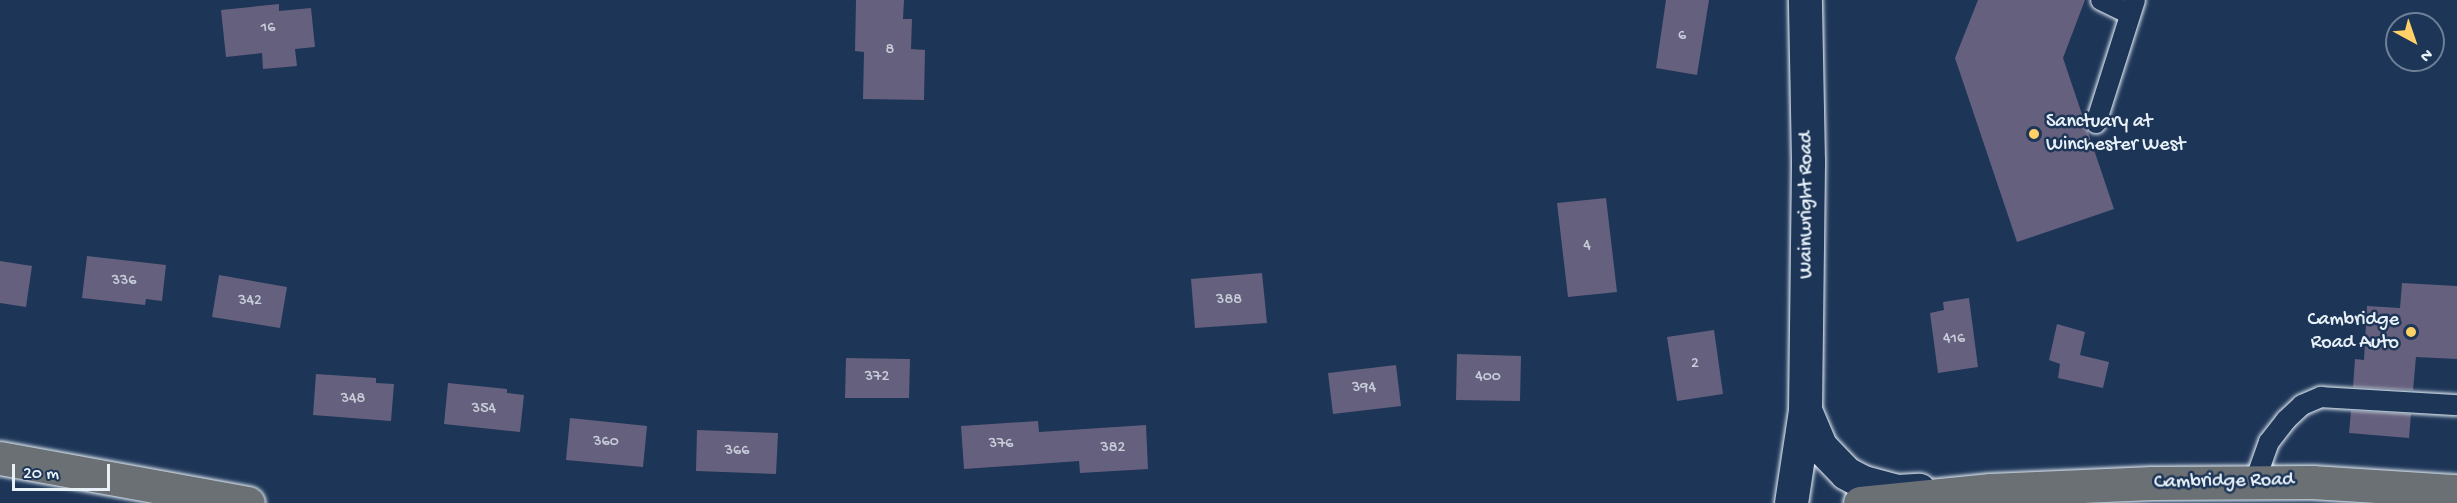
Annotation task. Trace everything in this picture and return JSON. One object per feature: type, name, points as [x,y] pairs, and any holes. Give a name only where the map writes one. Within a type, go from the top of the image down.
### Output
[{"type":"highway","points":[[0,458],[228,501]]},
{"type":"highway","name":"Cambridge Road","points":[[1860,503],[1990,490],[2255,481],[2457,491]]},
{"type":"street","name":"Wainwright Road","points":[[1791,503],[1805,410],[1808,161],[1805,0]]},
{"type":"street","name":"Wainwright Road","points":[[1805,410],[1811,431],[1831,460],[1863,482],[1897,491],[1990,490]]},
{"type":"lane","points":[[2096,123],[2132,7],[2102,0]]},
{"type":"lane","points":[[2255,481],[2270,442],[2286,420],[2302,405],[2321,397],[2457,405]]},
{"type":"building","points":[[856,0],[904,0],[903,19],[912,19],[911,49],[925,50],[924,100],[863,99],[864,52],[855,51]]},
{"type":"building","points":[[1666,0],[1709,0],[1697,75],[1656,68]]},
{"type":"building","name":"Sanctuary at Winchester West","points":[[1978,0],[2085,0],[2063,58],[2114,209],[2017,242],[1955,58]]},
{"type":"building","points":[[279,4],[279,11],[311,8],[315,47],[295,49],[297,66],[263,69],[262,53],[226,57],[221,10]]},
{"type":"building","points":[[1606,198],[1617,292],[1568,297],[1557,203]]},
{"type":"building","points":[[87,256],[166,265],[162,301],[146,299],[145,305],[82,298]]},
{"type":"building","points":[[0,261],[32,266],[26,307],[0,303]]},
{"type":"building","points":[[1262,273],[1267,323],[1195,328],[1191,279]]},
{"type":"building","points":[[219,275],[287,287],[280,328],[212,317]]},
{"type":"building","name":"Cambridge Road Auto","points":[[2402,283],[2457,286],[2457,359],[2416,357],[2413,390],[2353,387],[2355,359],[2364,360],[2367,306],[2400,308]]},
{"type":"building","points":[[1969,298],[1978,367],[1938,373],[1930,313],[1944,310],[1943,302]]},
{"type":"building","points":[[2057,324],[2085,332],[2080,355],[2109,362],[2103,388],[2058,378],[2060,364],[2049,360]]},
{"type":"building","points":[[1714,330],[1723,394],[1677,401],[1667,337]]},
{"type":"building","points":[[1457,354],[1521,356],[1520,401],[1456,400]]},
{"type":"building","points":[[846,358],[910,359],[909,398],[845,398]]},
{"type":"building","points":[[1396,365],[1401,406],[1333,414],[1328,373]]},
{"type":"building","points":[[316,374],[376,378],[376,383],[394,384],[391,421],[313,415]]},
{"type":"building","points":[[448,383],[507,389],[507,393],[524,395],[520,432],[444,424]]},
{"type":"building","points":[[2351,411],[2411,414],[2409,438],[2349,433]]},
{"type":"building","points":[[570,418],[647,426],[643,467],[566,460]]},
{"type":"building","points":[[1038,421],[1039,432],[1146,425],[1148,469],[1080,473],[1079,461],[964,469],[961,426]]},
{"type":"building","points":[[697,430],[778,433],[776,474],[696,471]]},
{"type":"place","name":"Sanctuary at Winchester West","points":[[2034,134]]},
{"type":"place","name":"Cambridge Road Auto","points":[[2411,332]]}]
